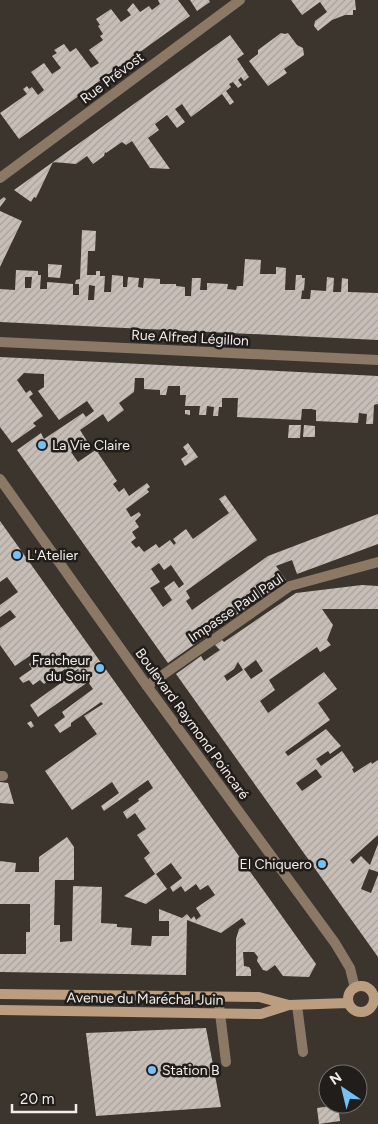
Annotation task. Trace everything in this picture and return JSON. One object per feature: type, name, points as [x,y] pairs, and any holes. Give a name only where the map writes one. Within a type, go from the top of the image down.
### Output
[{"type":"main road","points":[[364,987],[369,989],[376,1003],[364,1012],[357,1012],[351,1009],[348,1003],[348,994],[355,988],[364,987]]},
{"type":"main road","name":"Avenue du Maréchal Juin","points":[[0,994],[259,996],[293,1005]]},
{"type":"main road","name":"Avenue du Maréchal Juin","points":[[0,1010],[261,1014],[293,1005],[348,1003]]},
{"type":"street","name":"Rue Prévost","points":[[0,178],[240,0]]},
{"type":"street","name":"Rue Alfred Légillon","points":[[0,342],[378,360]]},
{"type":"street","name":"Boulevard Raymond Poincaré","points":[[0,479],[147,686],[335,943],[350,968],[355,988]]},
{"type":"street","name":"Impasse Paul Paul","points":[[147,686],[290,586],[378,562]]},
{"type":"street","points":[[218,997],[226,1062]]},
{"type":"street","points":[[293,1005],[303,1052]]},
{"type":"building","points":[[158,0],[178,0],[190,16],[19,139],[0,113],[27,94],[23,89],[27,86],[29,89],[32,87],[38,95],[44,90],[31,72],[44,63],[52,74],[61,68],[52,56],[57,53],[54,50],[64,44],[70,52],[76,48],[91,68],[99,63],[89,50],[103,40],[100,36],[103,34],[98,26],[100,25],[96,19],[111,9],[121,22],[131,15],[127,10],[133,3],[140,12],[149,6],[152,10],[160,4]]},
{"type":"building","points":[[190,0],[209,0],[210,2],[197,11]]},
{"type":"building","points":[[291,0],[355,0],[356,10],[353,10],[353,15],[345,15],[332,20],[318,31],[314,26],[315,21],[327,12],[320,2],[302,15]]},
{"type":"building","points":[[281,33],[288,33],[297,45],[303,48],[304,55],[284,69],[287,73],[268,86],[249,61],[258,54],[258,50]]},
{"type":"building","points":[[230,35],[244,54],[237,59],[249,77],[244,81],[241,77],[238,80],[242,85],[238,88],[233,82],[229,84],[231,87],[226,91],[234,102],[230,105],[222,94],[191,117],[182,104],[175,109],[185,122],[177,128],[167,115],[155,124],[159,130],[148,138],[170,169],[150,168],[132,141],[126,145],[122,142],[105,152],[104,156],[93,164],[87,156],[76,164],[53,162]]},
{"type":"building","points":[[53,162],[36,198],[34,197],[31,202],[14,190]]},
{"type":"building","points":[[4,197],[6,199],[0,207],[0,200]]},
{"type":"building","points":[[0,211],[22,221],[0,267]]},
{"type":"building","points":[[82,230],[96,231],[95,251],[88,251],[87,275],[96,275],[96,271],[100,271],[100,276],[105,276],[104,292],[111,292],[112,275],[123,276],[123,287],[127,287],[128,277],[139,278],[138,287],[143,288],[144,278],[160,279],[160,284],[176,284],[176,286],[185,287],[185,296],[191,296],[192,278],[201,278],[200,290],[207,290],[207,283],[228,284],[227,289],[236,290],[237,286],[243,286],[245,259],[261,260],[260,274],[276,274],[276,267],[286,268],[285,290],[295,290],[296,275],[302,275],[302,278],[305,278],[301,299],[310,299],[311,290],[326,291],[327,277],[334,278],[333,292],[341,292],[342,278],[348,279],[348,292],[378,293],[378,340],[0,322],[0,289],[15,290],[16,270],[38,271],[38,275],[41,275],[40,289],[47,289],[47,282],[73,284],[73,295],[79,295],[79,284],[75,284],[76,280],[80,279]],"holes":[[[25,277],[32,277],[31,288],[25,288]],[[89,285],[95,286],[94,300],[88,300]]]},
{"type":"building","points":[[48,264],[62,265],[60,278],[48,277]]},
{"type":"building","points":[[0,357],[378,376],[378,404],[374,405],[373,424],[366,424],[367,414],[359,413],[358,423],[316,421],[316,410],[311,409],[302,409],[301,420],[237,417],[238,398],[222,398],[222,407],[219,407],[218,416],[213,416],[214,407],[207,406],[206,415],[199,415],[200,406],[185,406],[186,395],[180,395],[180,386],[168,386],[166,395],[160,395],[160,390],[144,389],[144,378],[135,378],[134,392],[119,403],[124,410],[108,422],[103,414],[80,430],[87,441],[71,452],[78,462],[100,447],[102,450],[98,453],[117,481],[113,484],[119,492],[124,488],[129,496],[147,483],[150,487],[147,489],[149,492],[126,509],[131,517],[139,512],[141,515],[135,521],[139,527],[132,532],[136,538],[131,542],[136,548],[139,546],[144,552],[156,544],[159,548],[170,540],[174,545],[176,543],[173,539],[186,529],[193,539],[229,513],[219,499],[225,495],[257,540],[186,591],[190,598],[186,601],[192,610],[268,556],[378,514],[378,544],[297,574],[292,560],[276,566],[286,580],[168,663],[17,450],[41,433],[44,439],[83,413],[86,417],[94,411],[87,401],[59,420],[38,391],[44,387],[44,374],[24,373],[17,380],[26,393],[30,390],[33,394],[29,397],[43,416],[33,423],[36,426],[12,443],[0,427]],"holes":[[[159,563],[164,570],[171,565],[184,584],[179,588],[174,581],[164,588],[172,600],[163,607],[150,588],[160,582],[151,569]]]},
{"type":"building","points":[[185,410],[190,410],[190,415],[185,414]]},
{"type":"building","points":[[289,425],[301,425],[300,438],[288,438]]},
{"type":"building","points":[[304,425],[315,426],[315,437],[303,437]]},
{"type":"building","points":[[188,443],[198,457],[185,466],[181,459],[188,454],[183,447]]},
{"type":"building","points":[[0,521],[316,964],[309,977],[283,976],[275,965],[267,971],[263,970],[254,952],[243,952],[244,966],[249,967],[251,976],[236,976],[236,939],[239,929],[246,924],[242,918],[221,933],[187,920],[186,975],[0,972],[0,954],[26,954],[26,932],[30,932],[30,904],[0,904],[0,861],[16,863],[15,872],[39,872],[39,857],[67,837],[74,847],[74,880],[55,880],[54,925],[60,925],[60,942],[72,941],[73,886],[102,887],[101,923],[117,924],[117,927],[132,928],[131,945],[151,946],[152,936],[169,936],[169,921],[159,921],[159,909],[182,918],[187,914],[191,919],[194,916],[196,920],[201,916],[196,908],[215,895],[208,885],[200,890],[196,884],[185,892],[181,886],[173,892],[170,887],[182,878],[171,863],[156,874],[167,889],[146,904],[124,896],[155,874],[144,858],[150,853],[137,835],[146,829],[135,813],[127,819],[123,812],[153,788],[148,780],[104,811],[101,806],[119,793],[112,782],[72,810],[45,771],[97,734],[84,716],[103,704],[101,702],[60,733],[54,725],[65,717],[62,712],[93,689],[88,682],[38,717],[30,705],[79,670],[69,675],[65,669],[44,684],[40,680],[33,685],[29,680],[23,683],[19,678],[32,669],[29,664],[37,658],[34,653],[15,666],[0,645],[0,628],[16,617],[10,610],[0,617],[0,605],[18,592],[7,577],[0,582]]},
{"type":"building","points":[[362,585],[378,586],[378,609],[322,609],[333,625],[327,640],[331,645],[320,652],[317,647],[269,680],[275,690],[260,701],[268,713],[324,672],[337,689],[318,703],[330,720],[285,752],[288,756],[326,729],[341,746],[330,754],[328,751],[316,759],[321,766],[342,751],[354,768],[352,769],[354,773],[371,762],[372,764],[378,760],[378,835],[350,860],[353,864],[361,856],[370,865],[378,844],[378,872],[369,869],[361,889],[371,893],[378,875],[378,957],[176,674],[201,656],[204,661],[220,650],[215,645],[222,640],[224,642],[296,593]],"holes":[[[256,660],[263,671],[251,679],[244,669]],[[238,662],[243,670],[227,681],[224,676],[234,669]],[[316,769],[322,777],[302,791],[296,783]]]},
{"type":"building","points":[[31,721],[34,726],[31,728],[27,723]]},
{"type":"building","points":[[0,782],[8,783],[14,804],[0,803]]},
{"type":"building","name":"Station B","points":[[206,1028],[221,1107],[96,1116],[86,1033]]},
{"type":"building","points":[[317,1108],[318,1114],[339,1114],[340,1121],[319,1124]]},
{"type":"place","name":"La Vie Claire","points":[[42,445]]},
{"type":"place","name":"L'Atelier","points":[[17,555]]},
{"type":"place","name":"Fraicheur du Soir","points":[[100,668]]},
{"type":"place","name":"El Chiquero","points":[[322,864]]},
{"type":"place","name":"Station B","points":[[152,1070]]}]
